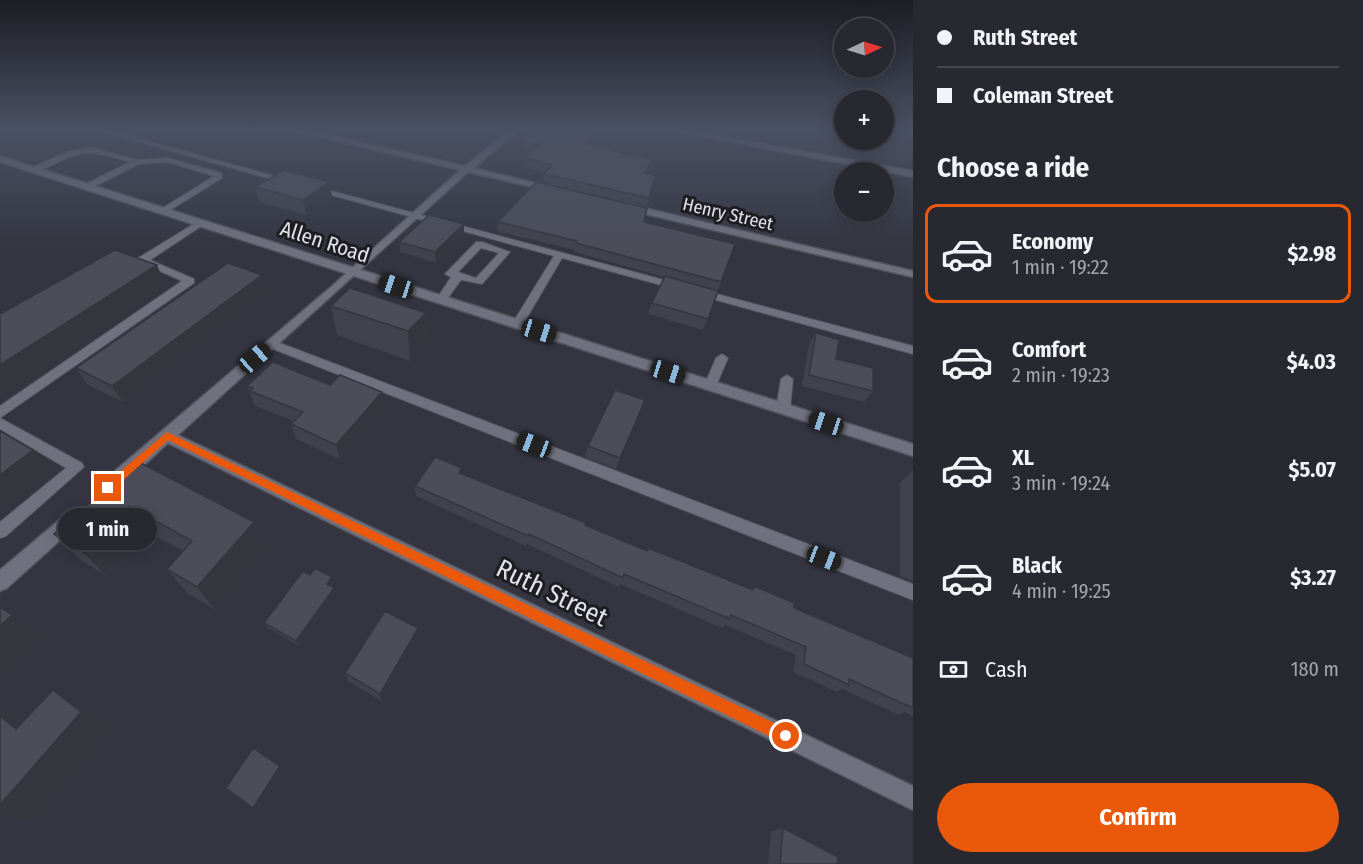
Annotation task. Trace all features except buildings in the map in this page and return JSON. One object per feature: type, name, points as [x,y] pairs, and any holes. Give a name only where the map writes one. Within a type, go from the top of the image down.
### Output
[{"type":"street","name":"Allen Road","points":[[34,169],[913,450]]},
{"type":"street","points":[[888,169],[913,174]]},
{"type":"street","points":[[108,488],[466,170],[566,192]]},
{"type":"street","name":"Henry Street","points":[[612,203],[913,274]]},
{"type":"street","name":"Ruth Street","points":[[167,436],[913,798]]},
{"type":"street","points":[[0,582],[81,511]]},
{"type":"lane","points":[[87,187],[122,169]]},
{"type":"lane","points":[[164,211],[219,176],[198,169]]},
{"type":"lane","points":[[247,169],[294,182]]},
{"type":"lane","points":[[306,185],[913,350]]},
{"type":"lane","points":[[124,264],[143,260],[200,223]]},
{"type":"lane","points":[[479,244],[505,252],[478,282],[457,275],[450,274],[479,244]]},
{"type":"lane","points":[[518,324],[560,254]]},
{"type":"lane","points":[[0,413],[190,281],[143,260]]},
{"type":"lane","points":[[441,300],[457,275]]},
{"type":"lane","points":[[272,344],[913,592]]},
{"type":"lane","points":[[710,386],[722,358]]},
{"type":"lane","points":[[783,409],[787,379]]},
{"type":"lane","points":[[0,423],[77,467],[0,531]]},
{"type":"route","points":[[108,488],[167,436],[786,736]]}]
